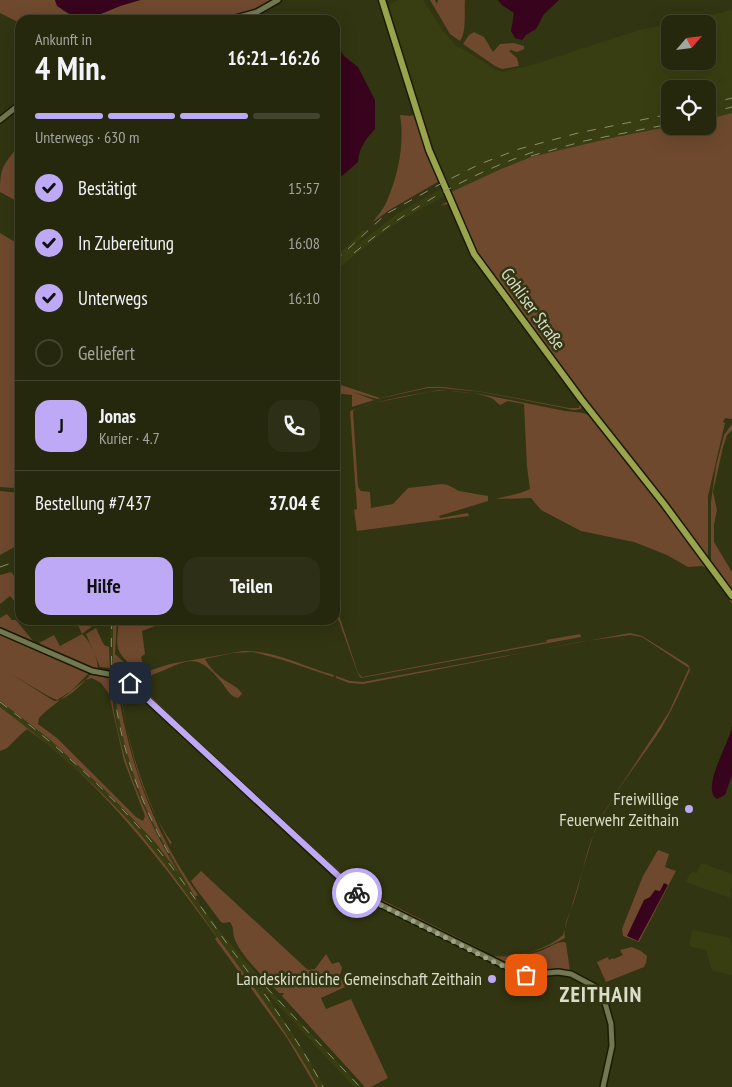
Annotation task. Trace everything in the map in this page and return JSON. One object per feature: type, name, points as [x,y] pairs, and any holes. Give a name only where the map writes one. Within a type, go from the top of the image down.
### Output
[{"type":"main road","name":"Gohliser Straße","points":[[382,0],[430,150],[474,254],[581,399],[664,504],[732,596]]},
{"type":"street","points":[[246,15],[257,12],[278,0]]},
{"type":"street","points":[[0,120],[15,108]]},
{"type":"street","points":[[0,631],[92,670],[122,677],[358,894],[519,973],[534,975],[558,972],[575,976],[599,989],[612,1024],[612,1046],[603,1087]]},
{"type":"shaded area","points":[[0,0],[55,0],[62,9],[71,15],[15,15],[15,20],[0,13]]},
{"type":"shaded area","points":[[55,0],[140,0],[98,15],[72,15],[57,6]]},
{"type":"shaded area","points":[[140,0],[271,0],[250,11],[235,15],[98,15]]},
{"type":"shaded area","points":[[398,0],[423,0],[456,46],[494,69],[503,72],[532,65],[639,30],[661,26],[661,70],[716,70],[716,15],[710,15],[732,10],[732,113],[716,117],[716,80],[661,80],[661,128],[531,157],[501,169],[451,192],[390,227],[340,267],[340,253],[363,230],[367,233],[350,250],[397,214],[448,184],[429,143],[389,13],[390,4]]},
{"type":"shaded area","points":[[430,0],[435,0],[437,4],[438,0],[465,0],[464,27],[460,41],[450,34]]},
{"type":"shaded area","points":[[498,0],[559,0],[544,14],[536,29],[522,40],[515,38],[511,31],[514,13]]},
{"type":"shaded area","points":[[474,32],[484,37],[493,52],[500,44],[514,43],[524,46],[524,49],[517,52],[509,51],[517,58],[519,66],[502,69],[463,44],[469,35]]},
{"type":"shaded area","points":[[340,50],[358,67],[375,100],[375,129],[363,144],[358,162],[340,178]]},
{"type":"shaded area","points":[[732,113],[732,419],[725,418],[723,422],[725,423],[708,496],[707,556],[613,437],[613,434],[606,428],[479,258],[451,192],[531,157],[611,138],[661,128],[661,135],[716,135],[716,117]]},
{"type":"shaded area","points":[[414,114],[424,143],[441,180],[391,209],[373,222],[386,203],[397,171],[402,137],[400,115],[411,116]]},
{"type":"shaded area","points":[[15,151],[15,200],[0,192],[2,170]]},
{"type":"shaded area","points":[[450,200],[476,261],[579,400],[582,405],[581,409],[574,410],[482,392],[441,388],[428,388],[377,399],[352,392],[374,400],[352,407],[352,395],[340,394],[340,385],[380,398],[428,387],[443,387],[484,392],[569,408],[579,408],[579,401],[472,256],[452,206],[449,204],[441,205]]},
{"type":"shaded area","points":[[0,233],[15,242],[15,486],[13,488],[0,487]]},
{"type":"shaded area","points":[[471,393],[584,413],[592,417],[611,442],[614,442],[732,598],[732,604],[708,569],[702,566],[688,567],[667,555],[634,542],[581,531],[541,510],[531,498],[495,499],[530,489],[524,404],[508,401],[500,405],[491,398]]},
{"type":"shaded area","points":[[360,408],[353,411],[358,487],[361,491],[370,492],[371,508],[393,504],[408,488],[442,484],[459,491],[488,496],[488,501],[439,516],[440,518],[468,513],[469,516],[357,531],[354,510],[357,509],[350,411]]},
{"type":"shaded area","points":[[732,424],[732,430],[727,435],[723,447],[713,492],[717,510],[714,524],[714,542],[732,572],[732,594],[711,561],[711,502],[716,466],[724,435]]},
{"type":"shaded area","points":[[0,491],[15,492],[15,547],[0,555]]},
{"type":"shaded area","points":[[11,572],[15,577],[15,602],[10,596],[0,604],[0,575]]},
{"type":"shaded area","points":[[7,614],[12,620],[15,620],[15,625],[20,625],[33,641],[30,642],[8,633],[7,630],[6,632],[0,629],[0,618]]},
{"type":"shaded area","points":[[340,618],[358,673],[362,677],[547,642],[546,640],[580,634],[581,637],[361,678],[358,674],[340,624]]},
{"type":"shaded area","points":[[78,625],[92,625],[91,627],[82,634]]},
{"type":"shaded area","points":[[110,625],[113,625],[113,677],[120,724],[132,768],[154,822],[195,897],[220,931],[272,992],[361,1087],[354,1087],[263,989],[304,1051],[325,1087],[318,1087],[288,1036],[150,847],[117,808],[85,778],[0,707],[0,701],[48,738],[95,780],[155,842],[178,874],[145,812],[129,770],[120,740],[111,689]]},
{"type":"shaded area","points":[[113,625],[117,625],[115,654],[134,672],[131,674],[116,672],[115,665],[115,672],[113,672]]},
{"type":"shaded area","points":[[118,625],[157,625],[142,631],[145,654],[141,657],[143,664],[136,669],[120,653],[117,637]]},
{"type":"shaded area","points":[[96,628],[104,645],[109,647],[110,668],[100,667],[86,634]]},
{"type":"shaded area","points":[[630,633],[642,636],[687,664],[689,666],[690,670],[661,729],[612,800],[593,835],[596,826],[612,799],[669,712],[689,668],[642,637],[630,635],[587,641]]},
{"type":"shaded area","points":[[0,634],[89,673],[71,691],[57,700],[11,674],[54,701],[61,700],[39,718],[38,724],[57,738],[136,817],[143,821],[145,816],[124,761],[109,694],[101,683],[92,678],[86,680],[91,674],[110,676],[118,730],[132,779],[153,827],[179,874],[155,842],[106,791],[48,738],[0,701]]},
{"type":"shaded area","points":[[82,634],[93,650],[98,670],[37,644],[54,635],[60,646]]},
{"type":"shaded area","points":[[546,648],[363,684],[349,683],[336,678],[336,676],[350,681],[363,682]]},
{"type":"shaded area","points":[[243,651],[255,651],[278,656],[334,675],[333,677],[253,652],[233,653],[205,659],[217,674],[237,688],[242,694],[238,698],[230,694],[204,665],[193,661],[178,664],[150,676],[145,680],[143,689],[241,783],[358,888],[489,953],[361,892],[275,815],[356,889],[365,895],[355,890],[135,686],[135,680],[141,690],[193,739],[142,690],[138,680],[148,671],[170,664]]},
{"type":"shaded area","points":[[113,677],[116,679],[127,737],[144,792],[167,845],[198,895],[195,897],[159,835],[141,796],[123,738]]},
{"type":"shaded area","points":[[121,679],[354,893],[352,897],[345,887],[125,683],[121,690],[126,726],[119,681]]},
{"type":"shaded area","points":[[0,707],[53,749],[27,729],[7,748],[0,751]]},
{"type":"shaded area","points":[[126,726],[143,785],[157,817],[152,808],[137,770]]},
{"type":"shaded area","points":[[732,726],[732,775],[725,795],[717,799],[713,794],[714,776]]},
{"type":"shaded area","points":[[82,775],[127,819],[154,850],[213,931],[170,875],[149,848]]},
{"type":"shaded area","points":[[162,828],[172,843],[170,844]]},
{"type":"shaded area","points":[[658,850],[669,854],[665,867],[676,871],[639,942],[623,936],[622,929],[643,876]]},
{"type":"shaded area","points":[[701,863],[732,874],[730,891],[732,893],[730,898],[686,882],[689,875],[693,872],[697,873]]},
{"type":"shaded area","points":[[583,870],[578,889],[570,911]]},
{"type":"shaded area","points":[[201,871],[308,970],[315,969],[326,954],[332,964],[339,962],[342,968],[340,975],[345,987],[321,998],[326,1009],[351,999],[388,1078],[371,1087],[365,1087],[282,996],[284,993],[279,993],[254,966],[237,944],[230,922],[221,922],[191,881]]},
{"type":"shaded area","points":[[664,883],[668,885],[638,941],[627,936],[644,900],[650,897],[655,890],[660,891]]},
{"type":"shaded area","points":[[565,929],[565,938],[528,953],[556,940],[563,935]]},
{"type":"shaded area","points":[[692,930],[730,938],[732,947],[732,975],[712,971],[706,950],[689,946]]},
{"type":"shaded area","points":[[217,937],[286,1034],[318,1087],[316,1087],[287,1038],[215,939]]},
{"type":"shaded area","points":[[556,943],[566,943],[570,971],[521,972],[489,957],[489,955],[502,957],[526,955]]},
{"type":"shaded area","points":[[632,947],[647,956],[644,967],[606,982],[597,962],[608,957],[609,960],[614,959],[623,955],[620,950]]},
{"type":"railway","points":[[716,102],[732,98]]},
{"type":"railway","points":[[716,111],[732,107]]},
{"type":"railway","points":[[340,256],[386,214],[480,164],[519,149],[578,133],[661,116]]},
{"type":"railway","points":[[531,156],[584,141],[661,126]]},
{"type":"railway","points":[[354,253],[396,221],[440,194],[487,170],[536,151]]},
{"type":"railway","points":[[0,567],[15,562]]},
{"type":"railway","points":[[112,625],[113,683],[117,714],[124,744],[144,802],[172,859]]},
{"type":"railway","points":[[0,702],[79,767],[116,802],[161,853],[280,1016],[303,1051],[323,1087]]},
{"type":"railway","points":[[266,987],[360,1087]]},
{"type":"way so far","points":[[357,893],[498,964],[526,975]]},
{"type":"place","name":"Freiwillige Feuerwehr Zeithain","points":[[689,809]]},
{"type":"place","name":"Landeskirchliche Gemeinschaft Zeithain","points":[[492,979]]},
{"type":"district","name":"ZEITHAIN","points":[[601,994]]},
{"type":"route","points":[[130,683],[357,893]]}]
